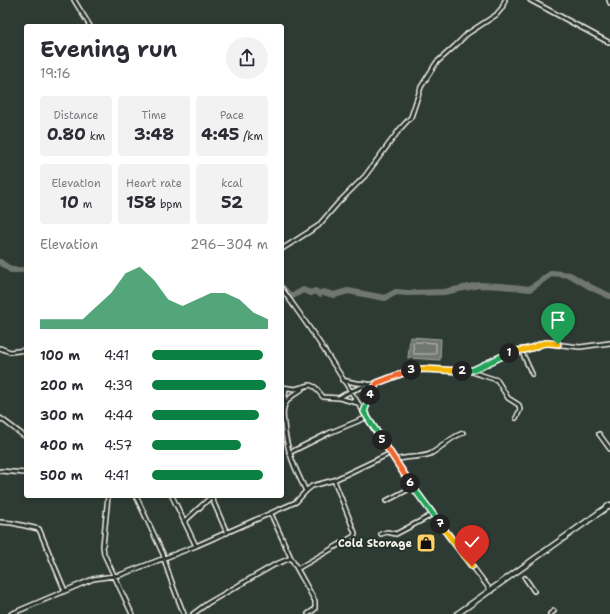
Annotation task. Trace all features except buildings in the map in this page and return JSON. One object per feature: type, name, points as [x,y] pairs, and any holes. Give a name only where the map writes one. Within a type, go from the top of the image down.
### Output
[{"type":"main road","points":[[457,614],[610,505]]},
{"type":"street","points":[[74,0],[89,24]]},
{"type":"street","points":[[284,248],[318,226],[365,176],[400,129],[411,117],[418,94],[436,62],[467,34],[496,15],[502,8],[505,0]]},
{"type":"street","points":[[530,0],[610,43]]},
{"type":"street","points":[[284,292],[317,338],[342,380],[368,417],[413,487],[491,591]]},
{"type":"street","points":[[468,371],[513,351],[528,349],[544,343],[574,347],[610,343]]},
{"type":"street","points":[[0,348],[10,352],[24,350]]},
{"type":"street","points":[[522,350],[532,374]]},
{"type":"street","points":[[342,380],[370,384],[377,383],[414,369],[468,371],[497,380],[508,398],[519,405],[520,410],[516,418]]},
{"type":"street","points":[[364,412],[370,395],[377,383]]},
{"type":"street","points":[[339,398],[370,384]]},
{"type":"street","points":[[284,407],[284,388],[295,389],[310,385],[313,385],[323,396],[358,403]]},
{"type":"street","points":[[284,407],[288,400],[304,386]]},
{"type":"street","points":[[289,453],[329,433],[368,417]]},
{"type":"street","points":[[0,418],[24,436]]},
{"type":"street","points":[[396,460],[410,456],[430,454],[456,435],[463,433]]},
{"type":"street","points":[[599,434],[610,450]]},
{"type":"street","points":[[284,435],[289,453],[306,491]]},
{"type":"street","points":[[12,614],[93,579],[120,575],[228,533],[296,502],[312,486],[334,480],[391,453]]},
{"type":"street","points":[[0,471],[24,473]]},
{"type":"street","points":[[297,569],[353,538],[355,535],[334,480]]},
{"type":"street","points":[[386,500],[413,487]]},
{"type":"street","points":[[108,498],[103,546],[104,554],[132,614]]},
{"type":"street","points":[[137,498],[163,554],[175,592],[184,614]]},
{"type":"street","points":[[173,498],[196,546]]},
{"type":"street","points":[[185,521],[209,498]]},
{"type":"street","points":[[212,498],[228,533]]},
{"type":"street","points":[[381,534],[387,532],[396,534],[428,517],[432,513]]},
{"type":"street","points":[[271,514],[291,558],[315,601],[315,609],[308,614]]},
{"type":"street","points":[[0,522],[39,529],[65,592]]},
{"type":"street","points":[[193,614],[274,565],[291,558]]},
{"type":"street","points":[[525,578],[534,592]]},
{"type":"street","points":[[550,614],[554,611]]},
{"type":"water","points":[[410,337],[441,339],[440,360],[408,358]]},
{"type":"waterway","points":[[0,262],[11,270],[24,270]]},
{"type":"waterway","points":[[284,289],[291,297],[303,290],[311,293],[315,291],[320,294],[323,292],[334,295],[348,291],[385,298],[396,292],[444,292],[479,285],[530,289],[552,273],[570,275],[592,288],[610,296]]},
{"type":"place","name":"Cold Storage","points":[[426,543]]},
{"type":"route","points":[[472,566],[413,487],[364,412],[370,395],[377,383],[414,369],[468,371],[516,350],[528,349],[544,343],[558,344]]}]
